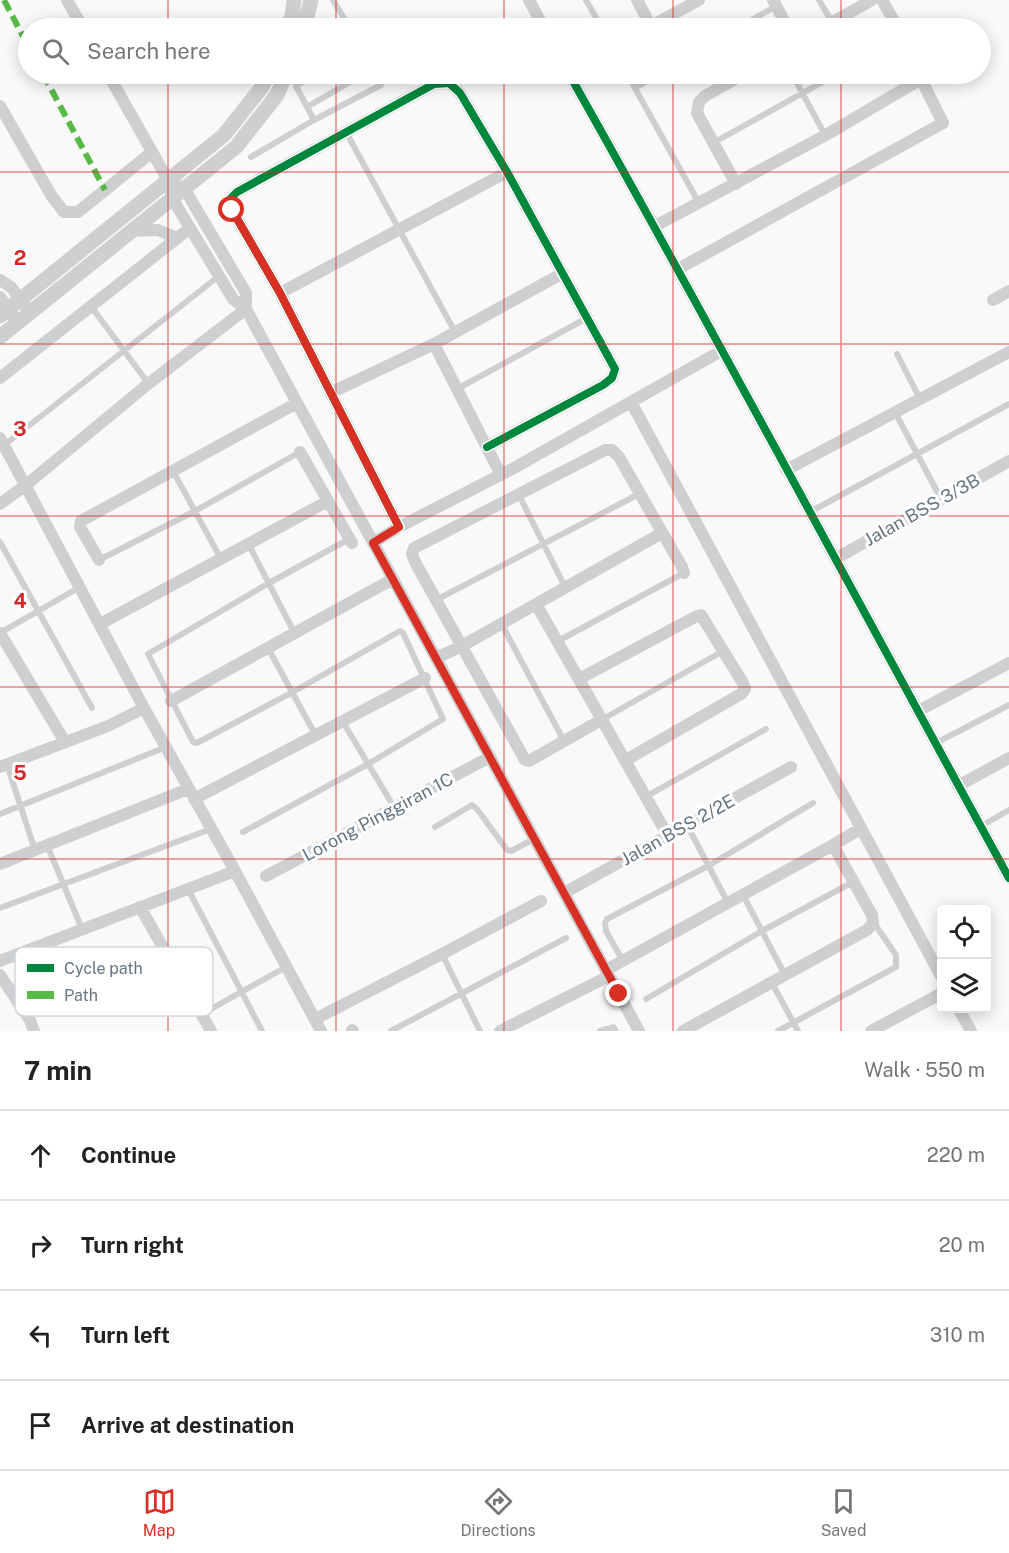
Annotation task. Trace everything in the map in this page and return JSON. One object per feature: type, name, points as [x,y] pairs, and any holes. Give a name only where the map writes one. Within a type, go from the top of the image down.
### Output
[{"type":"street","points":[[67,0],[77,18]]},
{"type":"street","points":[[291,18],[294,0]]},
{"type":"street","points":[[306,18],[311,0]]},
{"type":"street","points":[[529,0],[539,18]]},
{"type":"street","points":[[637,0],[645,18]]},
{"type":"street","points":[[666,18],[699,0]]},
{"type":"street","points":[[841,18],[872,0]]},
{"type":"street","points":[[882,0],[892,18]]},
{"type":"street","points":[[774,3],[782,18]]},
{"type":"street","points":[[114,84],[168,180],[246,293],[246,309]]},
{"type":"street","points":[[18,322],[3,308],[20,299],[224,135],[263,84]]},
{"type":"street","points":[[0,337],[236,147],[277,95],[282,84]]},
{"type":"street","points":[[399,527],[280,293],[232,210],[231,198],[237,192],[434,84]]},
{"type":"street","points":[[451,84],[460,93],[507,172],[615,369],[612,378],[486,447]]},
{"type":"street","points":[[575,84],[678,268],[980,826],[1005,863],[1009,878]]},
{"type":"street","points":[[726,84],[705,96],[699,102],[697,113],[736,184]]},
{"type":"street","points":[[655,226],[826,135],[907,84]]},
{"type":"street","points":[[678,268],[943,123],[924,84]]},
{"type":"street","points":[[0,106],[51,195],[64,212],[78,212],[152,152]]},
{"type":"street","points":[[280,293],[507,172]]},
{"type":"street","points":[[178,193],[190,228],[233,299],[246,309],[639,1031]]},
{"type":"street","points":[[0,378],[190,228]]},
{"type":"street","points":[[131,231],[158,230],[177,238]]},
{"type":"street","points":[[330,393],[434,344],[563,273]]},
{"type":"street","points":[[0,280],[11,287],[31,312]]},
{"type":"street","points":[[993,300],[1009,291]]},
{"type":"street","points":[[0,504],[148,384],[246,309]]},
{"type":"street","points":[[434,344],[501,475]]},
{"type":"street","points":[[373,543],[399,527],[501,475],[721,351]]},
{"type":"street","points":[[786,470],[1009,352]]},
{"type":"street","points":[[631,402],[937,969]]},
{"type":"street","points":[[99,560],[80,523],[297,403]]},
{"type":"street","points":[[1,444],[26,485],[144,708],[321,1031]]},
{"type":"street","points":[[603,719],[529,761],[525,760],[460,647],[415,562],[412,554],[414,548],[605,450],[612,450],[619,457],[684,573]]},
{"type":"street","points":[[300,452],[351,541]]},
{"type":"street","name":"Jalan BSS 3/3B","points":[[835,559],[1009,461]]},
{"type":"street","points":[[100,624],[328,501]]},
{"type":"street","points":[[436,658],[460,647],[662,533]]},
{"type":"street","points":[[171,701],[393,579]]},
{"type":"street","points":[[536,604],[668,836]]},
{"type":"street","points":[[579,679],[701,615],[724,651],[745,689],[741,694],[626,760]]},
{"type":"street","points":[[0,633],[65,742]]},
{"type":"street","points":[[918,711],[1009,663]]},
{"type":"street","points":[[0,864],[191,794],[317,736],[425,678]]},
{"type":"street","points":[[4,766],[108,726],[144,708]]},
{"type":"street","name":"Lorong Pinggiran 1C","points":[[266,876],[490,757]]},
{"type":"street","points":[[958,786],[1009,758]]},
{"type":"street","name":"Jalan BSS 2/2E","points":[[564,893],[791,767]]},
{"type":"street","points":[[507,1029],[608,973],[623,961],[860,830]]},
{"type":"street","points":[[683,1031],[867,930],[873,923],[872,915],[833,845]]},
{"type":"street","points":[[36,947],[235,871]]},
{"type":"street","points":[[315,1019],[541,901]]},
{"type":"street","points":[[140,908],[163,947]]},
{"type":"street","points":[[0,961],[15,955]]},
{"type":"street","points":[[0,975],[15,998]]},
{"type":"street","points":[[871,1031],[937,996]]},
{"type":"street","points":[[961,1013],[970,1031]]},
{"type":"street","points":[[27,1016],[34,1031]]},
{"type":"street","points":[[203,1016],[211,1031]]},
{"type":"lane","points":[[333,0],[344,18]]},
{"type":"lane","points":[[586,0],[596,18]]},
{"type":"lane","points":[[819,0],[825,18]]},
{"type":"lane","points":[[752,18],[774,3]]},
{"type":"lane","points":[[299,84],[296,86],[314,120]]},
{"type":"lane","points":[[307,107],[347,84]]},
{"type":"lane","points":[[251,157],[380,84]]},
{"type":"lane","points":[[633,84],[699,204]]},
{"type":"lane","points":[[635,88],[642,84]]},
{"type":"lane","points":[[798,84],[826,135]]},
{"type":"lane","points":[[713,142],[819,84]]},
{"type":"lane","points":[[346,132],[455,333]]},
{"type":"lane","points":[[1,444],[219,276]]},
{"type":"lane","points":[[90,305],[148,384]]},
{"type":"lane","points":[[457,389],[587,318]]},
{"type":"lane","points":[[897,354],[920,399]]},
{"type":"lane","points":[[809,512],[1009,404]]},
{"type":"lane","points":[[895,412],[941,499]]},
{"type":"lane","points":[[99,560],[195,511],[300,452]]},
{"type":"lane","points":[[173,471],[222,560]]},
{"type":"lane","points":[[435,600],[639,494]]},
{"type":"lane","points":[[519,495],[566,587]]},
{"type":"lane","points":[[243,832],[368,764],[443,719],[403,633],[400,631],[197,743],[193,742],[148,654],[269,583],[351,541]]},
{"type":"lane","points":[[0,542],[92,708]]},
{"type":"lane","points":[[249,545],[295,634]]},
{"type":"lane","points":[[558,641],[684,573]]},
{"type":"lane","points":[[0,633],[80,587]]},
{"type":"lane","points":[[501,623],[565,742]]},
{"type":"lane","points":[[268,648],[317,736]]},
{"type":"lane","points":[[603,719],[724,651]]},
{"type":"lane","points":[[936,744],[1009,705]]},
{"type":"lane","points":[[343,722],[394,807]]},
{"type":"lane","points":[[647,796],[766,729]]},
{"type":"lane","points":[[0,814],[166,747]]},
{"type":"lane","points":[[4,766],[20,807],[41,848],[65,885],[82,929]]},
{"type":"lane","points":[[623,961],[606,932],[604,923],[607,919],[708,866],[813,803]]},
{"type":"lane","points":[[435,827],[472,806],[477,809],[507,850],[511,851],[534,838]]},
{"type":"lane","points":[[980,826],[1009,810]]},
{"type":"lane","points":[[687,825],[728,903]]},
{"type":"lane","points":[[0,908],[211,829]]},
{"type":"lane","points":[[646,999],[762,931],[853,882]]},
{"type":"lane","points":[[188,889],[262,1031]]},
{"type":"lane","points":[[743,895],[785,975]]},
{"type":"lane","points":[[778,1031],[896,966],[896,955],[889,942],[873,923]]},
{"type":"lane","points":[[392,1031],[566,938]]},
{"type":"lane","points":[[442,954],[480,1031]]},
{"type":"lane","points":[[213,1008],[286,967]]},
{"type":"lane","points":[[772,983],[798,1031]]},
{"type":"lane","points":[[600,1031],[613,1027],[616,1031]]},
{"type":"marked path","points":[[4,0],[18,27]]},
{"type":"marked path","points":[[48,84],[105,190]]},
{"type":"cycle path","points":[[399,527],[280,293],[232,210],[231,198],[237,192],[434,84]]},
{"type":"cycle path","points":[[450,84],[460,93],[507,172],[615,369],[612,378],[603,385],[487,447]]},
{"type":"cycle path","points":[[575,84],[1009,878]]},
{"type":"route","points":[[232,210],[280,293],[399,527],[373,543],[619,994]]}]
